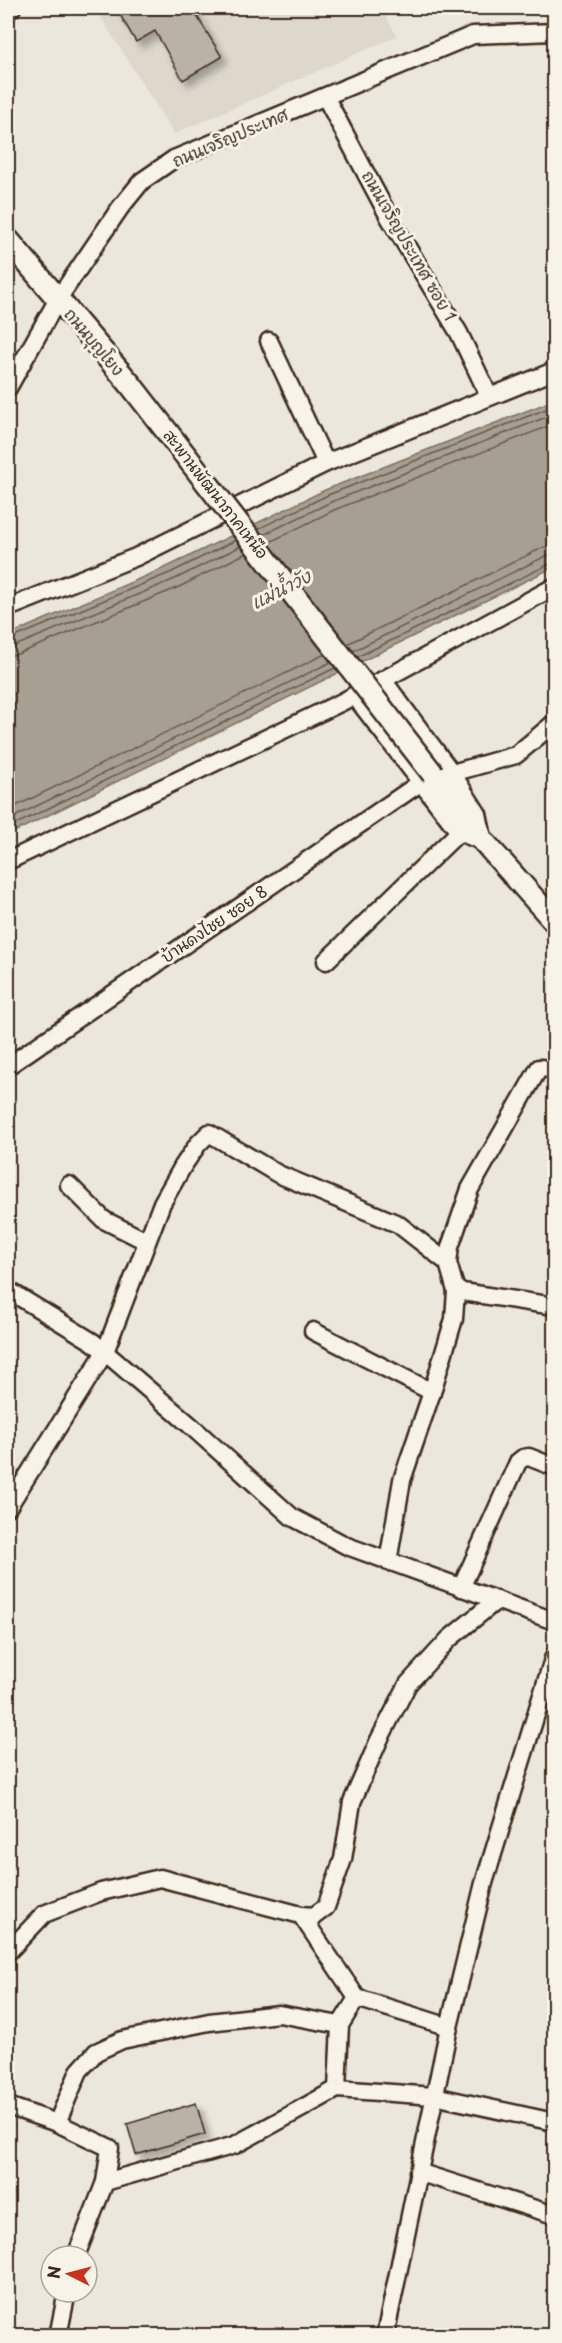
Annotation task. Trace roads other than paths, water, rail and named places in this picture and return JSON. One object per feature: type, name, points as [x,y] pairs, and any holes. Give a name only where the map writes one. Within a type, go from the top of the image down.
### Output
[{"type":"street","points":[[8,11],[12,8]]},
{"type":"street","name":"ถนนเจริญประเทศ","points":[[8,388],[58,299],[120,208],[142,181],[174,159],[326,98],[473,35],[555,32]]},
{"type":"street","name":"ถนนเจริญประเทศ ซอย 1","points":[[326,98],[389,218],[459,333],[489,396]]},
{"type":"street","name":"ถนนบุญโยง","points":[[8,240],[130,384]]},
{"type":"street","points":[[269,341],[326,463]]},
{"type":"street","points":[[8,608],[136,557],[326,463],[555,370]]},
{"type":"street","name":"สะพานพัฒนาภาคเหนือ","points":[[130,384],[484,842],[555,921]]},
{"type":"street","points":[[8,861],[354,695],[555,587]]},
{"type":"street","points":[[383,680],[435,777],[459,832],[484,842]]},
{"type":"street","points":[[354,695],[435,777]]},
{"type":"street","name":"บ้านดงไชย ซอย 8","points":[[9,1063],[435,777],[516,754],[555,723]]},
{"type":"street","points":[[326,961],[459,832]]},
{"type":"street","points":[[388,1562],[402,1480],[454,1319],[456,1291],[448,1263],[450,1247],[470,1189],[539,1068],[555,1069]]},
{"type":"street","points":[[8,1507],[105,1352],[162,1203],[183,1166],[198,1144],[209,1133],[278,1174],[398,1224],[448,1263]]},
{"type":"street","points":[[69,1185],[104,1220],[146,1241]]},
{"type":"street","points":[[8,1290],[93,1342],[292,1517],[347,1546],[555,1621]]},
{"type":"street","points":[[456,1291],[555,1306]]},
{"type":"street","points":[[313,1331],[432,1392]]},
{"type":"street","points":[[461,1587],[518,1462],[529,1457],[555,1467]]},
{"type":"street","points":[[8,1952],[44,1914],[101,1892],[160,1878],[301,1915],[314,1916],[326,1907],[342,1859],[352,1802],[379,1740],[408,1684],[449,1639],[497,1600]]},
{"type":"street","points":[[385,2336],[449,2027],[484,1883],[555,1656]]},
{"type":"street","points":[[301,1915],[357,1998],[449,2027]]},
{"type":"street","points":[[337,2089],[340,2025],[357,1998]]},
{"type":"street","points":[[57,2123],[79,2071],[96,2052],[122,2040],[209,2022],[279,2014],[340,2025]]},
{"type":"street","points":[[105,2182],[235,2145],[337,2089],[434,2096],[555,2122]]},
{"type":"street","points":[[8,2106],[57,2123],[111,2148],[105,2182],[81,2244]]},
{"type":"street","points":[[418,2172],[555,2215]]},
{"type":"street","points":[[58,2336],[65,2304]]},
{"type":"water","name":"แม่น้ำวัง","points":[[554,400],[554,567],[8,835],[8,635],[169,566],[325,490]]}]
